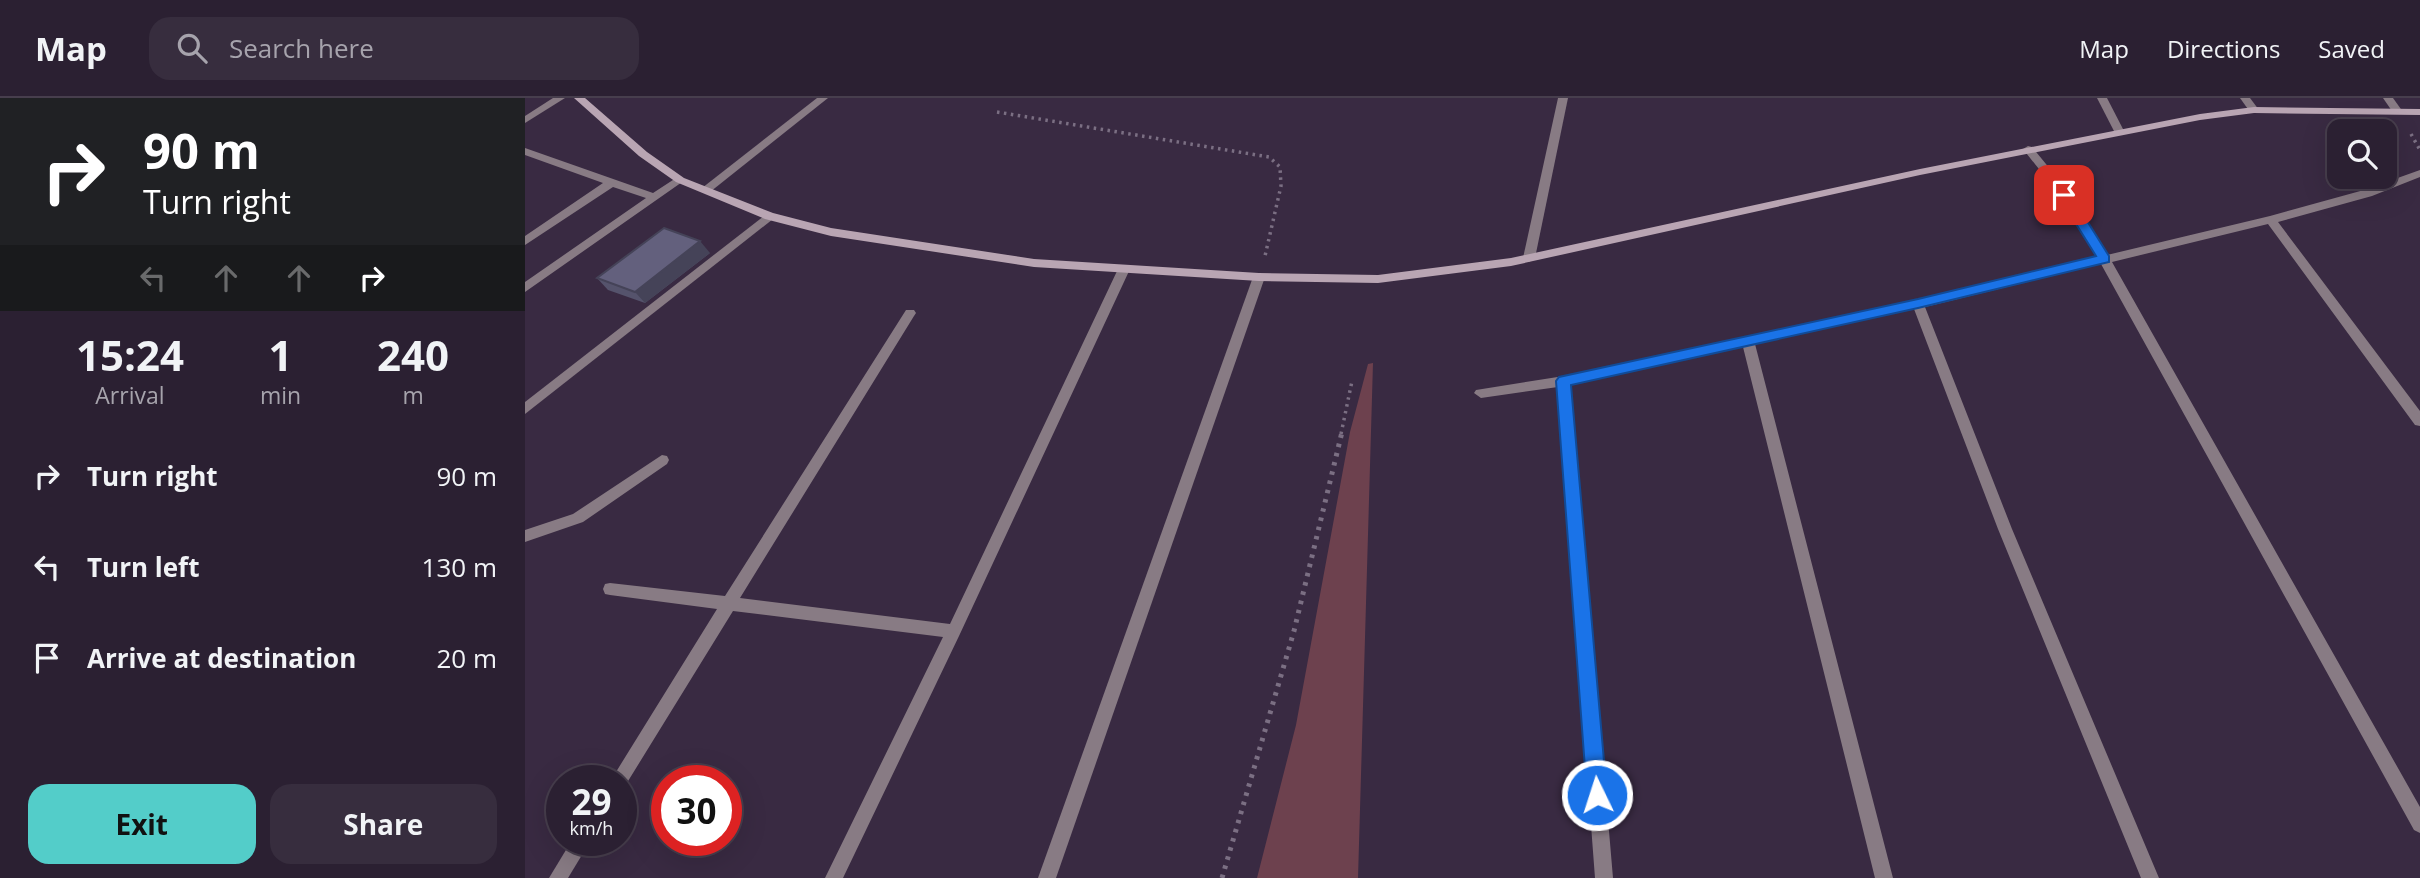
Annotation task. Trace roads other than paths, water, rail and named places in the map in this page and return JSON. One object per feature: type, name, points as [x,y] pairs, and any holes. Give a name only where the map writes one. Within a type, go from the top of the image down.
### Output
[{"type":"main road","points":[[579,98],[643,154],[680,180],[769,216],[831,232],[1034,263],[1259,277],[1378,279],[1529,258],[2119,131],[2254,110],[2420,112]]},
{"type":"street","points":[[525,120],[560,98]]},
{"type":"street","points":[[706,190],[823,98]]},
{"type":"street","points":[[1529,258],[1563,98]]},
{"type":"street","points":[[2102,98],[2119,131]]},
{"type":"street","points":[[2245,98],[2254,110]]},
{"type":"street","points":[[2388,98],[2398,112]]},
{"type":"street","points":[[2028,149],[2064,195],[2104,259],[2420,824]]},
{"type":"street","points":[[525,151],[653,197]]},
{"type":"street","points":[[1481,393],[1564,381],[1918,304],[2271,220],[2368,193],[2420,173]]},
{"type":"street","points":[[525,288],[680,180]]},
{"type":"street","points":[[525,241],[611,183]]},
{"type":"street","points":[[525,409],[769,216]]},
{"type":"street","points":[[2271,220],[2420,421]]},
{"type":"street","points":[[834,878],[954,631],[1124,269]]},
{"type":"street","points":[[1047,878],[1259,277]]},
{"type":"street","points":[[1918,304],[2005,529],[2150,878]]},
{"type":"street","points":[[629,765],[910,313]]},
{"type":"street","points":[[1748,340],[1884,878]]},
{"type":"street","points":[[1564,381],[1604,878]]},
{"type":"street","points":[[525,536],[578,518],[662,460]]},
{"type":"street","points":[[525,548],[546,529]]},
{"type":"street","points":[[610,589],[954,631]]},
{"type":"street","points":[[558,878],[572,856]]}]
